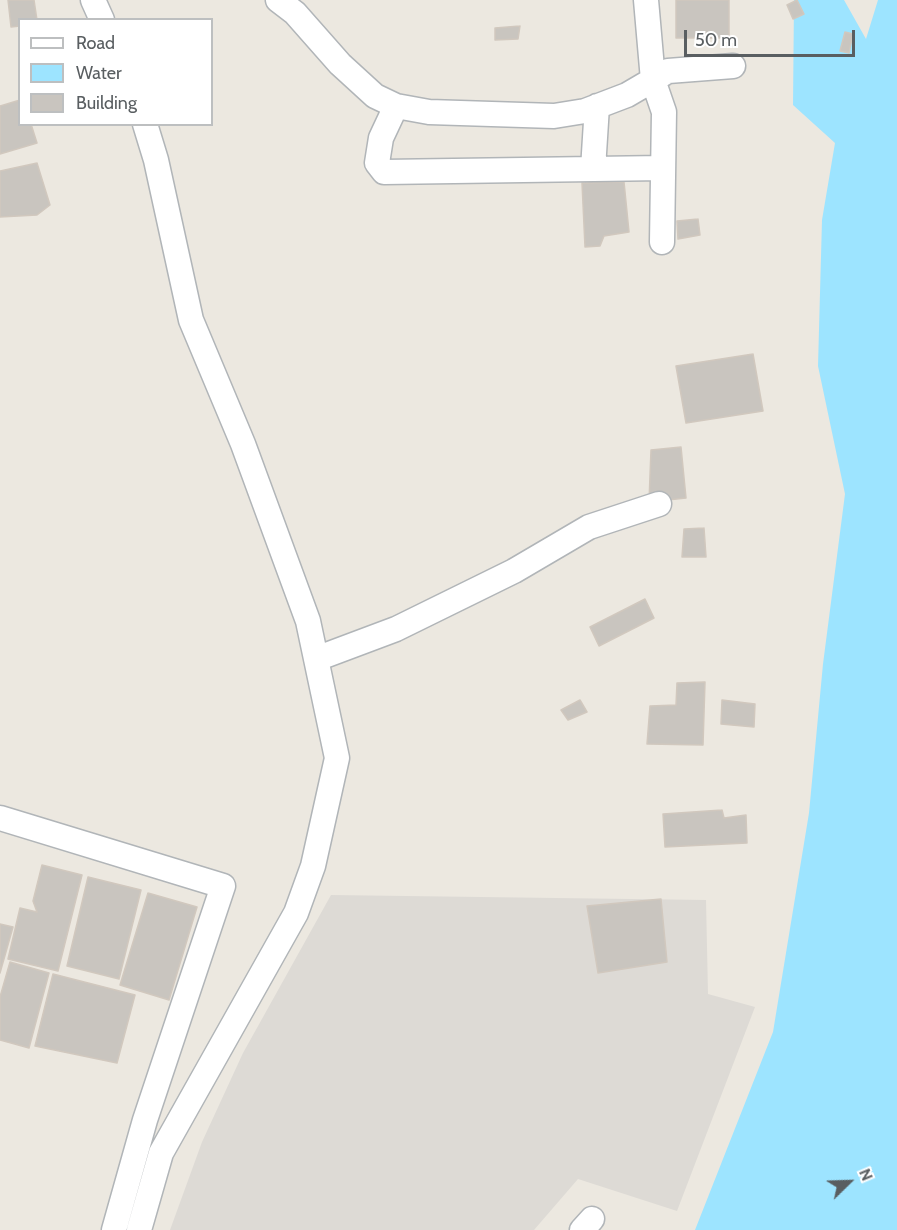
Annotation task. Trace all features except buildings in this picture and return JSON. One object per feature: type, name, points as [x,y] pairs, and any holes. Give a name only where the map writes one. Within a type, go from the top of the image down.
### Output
[{"type":"street","points":[[93,0],[101,18]]},
{"type":"street","points":[[278,0],[296,13],[340,64],[375,96],[396,106],[429,112],[544,116],[585,111],[627,94],[668,71],[733,66]]},
{"type":"street","points":[[646,0],[653,80],[664,112],[662,242]]},
{"type":"street","points":[[396,106],[381,138],[376,163],[384,172],[663,168]]},
{"type":"street","points":[[593,169],[597,106]]},
{"type":"street","points":[[139,1230],[161,1153],[296,913],[313,866],[337,758],[308,621],[243,444],[191,320],[156,160],[146,126]]},
{"type":"street","points":[[316,659],[396,629],[514,572],[589,527],[659,504]]},
{"type":"street","points":[[0,818],[223,886],[145,1120],[114,1230]]},
{"type":"shaded area","points":[[331,895],[706,900],[708,994],[755,1007],[677,1211],[578,1179],[534,1230],[170,1230],[202,1142],[243,1053]]},
{"type":"water","points":[[794,0],[844,0],[866,39],[878,0],[897,0],[897,1230],[695,1230],[773,1032],[809,813],[823,664],[845,494],[818,366],[822,220],[835,143],[793,105]]}]
